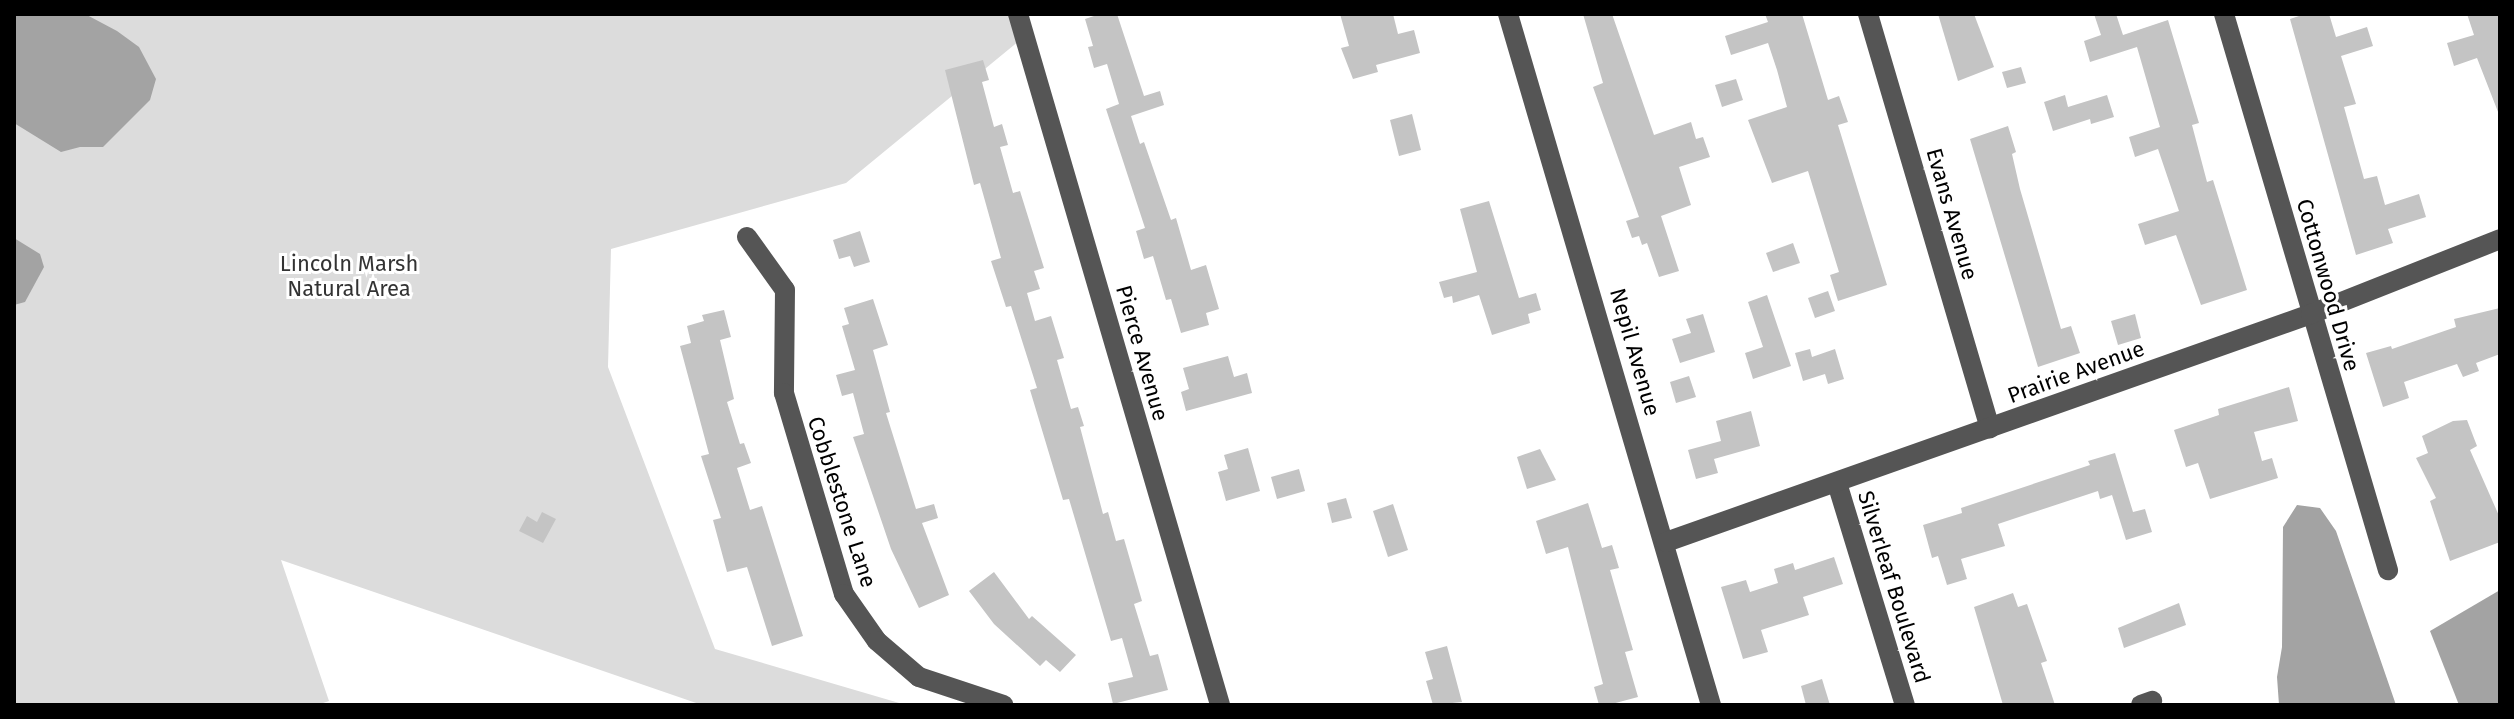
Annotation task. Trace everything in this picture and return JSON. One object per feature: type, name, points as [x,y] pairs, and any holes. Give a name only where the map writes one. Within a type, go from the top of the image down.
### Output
[{"type":"street","name":"Pierce Avenue","points":[[1018,14],[1220,705]]},
{"type":"street","name":"Nepil Avenue","points":[[1508,14],[1666,542],[1711,705]]},
{"type":"street","name":"Evans Avenue","points":[[1868,14],[1990,428]]},
{"type":"street","name":"Cottonwood Drive","points":[[2224,14],[2388,570]]},
{"type":"street","name":"Cobblestone Lane","points":[[747,237],[785,290],[784,393],[844,594],[877,641],[919,677],[1003,705]]},
{"type":"street","name":"Prairie Avenue","points":[[1666,542],[2311,314],[2500,239]]},
{"type":"street","name":"Silverleaf Boulevard","points":[[1837,483],[1905,705]]},
{"type":"green space","name":"Lincoln Marsh Natural Area","points":[[14,14],[1018,14],[1025,36],[846,183],[611,249],[608,367],[715,649],[906,705],[702,705],[281,560],[329,701],[317,705],[14,705]]},
{"type":"shaded area","points":[[14,14],[85,14],[117,31],[139,47],[156,79],[150,100],[103,147],[80,147],[61,152],[14,123]]},
{"type":"shaded area","points":[[14,238],[40,254],[44,267],[25,302],[14,305]]},
{"type":"shaded area","points":[[2297,505],[2320,508],[2336,531],[2396,705],[2279,705],[2277,677],[2282,647],[2283,527]]},
{"type":"shaded area","points":[[2500,590],[2500,705],[2459,705],[2430,631]]},
{"type":"building","points":[[1100,14],[1117,14],[1144,96],[1160,91],[1164,105],[1131,116],[1140,144],[1144,142],[1171,220],[1176,218],[1191,270],[1206,265],[1219,309],[1206,313],[1209,325],[1181,333],[1171,299],[1166,300],[1153,256],[1144,259],[1136,231],[1145,228],[1106,109],[1119,104],[1107,64],[1094,68],[1088,47],[1093,46],[1085,19]]},
{"type":"building","points":[[1340,14],[1393,14],[1398,34],[1414,30],[1420,53],[1376,65],[1378,72],[1353,79],[1341,48],[1349,46]]},
{"type":"building","points":[[1583,14],[1612,14],[1654,135],[1691,122],[1696,139],[1703,137],[1710,157],[1679,167],[1691,205],[1661,216],[1679,271],[1659,277],[1647,243],[1642,245],[1639,236],[1632,238],[1626,221],[1639,217],[1593,87],[1603,83]]},
{"type":"building","points":[[1765,14],[1802,14],[1828,100],[1839,96],[1848,122],[1838,125],[1887,285],[1838,301],[1830,275],[1839,272],[1808,171],[1772,183],[1748,120],[1787,107],[1777,70],[1768,43],[1731,55],[1725,36],[1768,22]]},
{"type":"building","points":[[1938,14],[1974,14],[1994,67],[1958,81]]},
{"type":"building","points":[[2094,14],[2116,14],[2123,35],[2168,20],[2199,123],[2192,125],[2207,182],[2213,180],[2247,290],[2201,305],[2176,235],[2145,245],[2138,224],[2179,211],[2158,149],[2135,157],[2129,137],[2160,127],[2137,47],[2090,62],[2084,41],[2101,35]]},
{"type":"building","points":[[2305,14],[2329,14],[2336,37],[2367,27],[2373,46],[2341,56],[2356,104],[2344,107],[2364,179],[2377,176],[2385,205],[2419,194],[2426,217],[2388,229],[2393,243],[2356,255],[2290,19]]},
{"type":"building","points":[[2467,14],[2500,14],[2500,117],[2477,58],[2454,66],[2447,43],[2474,35]]},
{"type":"building","points":[[983,60],[989,80],[982,82],[994,127],[1002,124],[1008,145],[1000,147],[1013,193],[1020,191],[1044,268],[1034,271],[1040,289],[1027,293],[1035,321],[1051,316],[1064,358],[1057,360],[1071,409],[1078,407],[1084,426],[1080,427],[1103,514],[1108,512],[1116,541],[1124,539],[1142,601],[1134,604],[1150,656],[1158,654],[1168,690],[1113,704],[1108,683],[1133,677],[1122,638],[1111,641],[1069,499],[1063,500],[1030,390],[1037,388],[1011,306],[1006,307],[991,261],[1001,258],[980,183],[974,185],[945,70]]},
{"type":"building","points":[[2021,67],[2026,83],[2007,88],[2002,72]]},
{"type":"building","points":[[1736,79],[1743,100],[1722,107],[1715,85]]},
{"type":"building","points":[[2065,95],[2068,107],[2107,95],[2114,117],[2091,124],[2090,119],[2053,131],[2044,102]]},
{"type":"building","points":[[1412,114],[1421,150],[1399,156],[1390,120]]},
{"type":"building","points":[[2008,126],[2016,152],[2012,154],[2020,189],[2061,329],[2071,326],[2080,353],[2038,367],[1970,139]]},
{"type":"building","points":[[1489,201],[1519,298],[1536,293],[1541,310],[1528,314],[1530,323],[1492,335],[1479,295],[1453,303],[1452,296],[1444,298],[1439,282],[1477,272],[1460,209]]},
{"type":"building","points":[[860,231],[870,262],[854,267],[850,256],[839,259],[833,240]]},
{"type":"building","points":[[1793,243],[1800,263],[1773,272],[1766,253]]},
{"type":"building","points":[[1828,291],[1835,311],[1815,318],[1808,298]]},
{"type":"building","points":[[1767,295],[1791,366],[1753,379],[1745,353],[1763,347],[1748,302]]},
{"type":"building","points":[[873,299],[888,345],[873,350],[890,412],[886,413],[916,509],[934,504],[938,518],[922,523],[949,595],[919,608],[891,549],[853,437],[864,434],[853,393],[842,396],[836,375],[855,370],[842,326],[849,324],[844,308]]},
{"type":"building","points":[[2500,308],[2500,354],[2476,363],[2479,371],[2463,377],[2457,364],[2404,382],[2409,398],[2383,407],[2366,353],[2391,346],[2392,349],[2456,327],[2454,319]]},
{"type":"building","points":[[724,310],[731,337],[720,340],[734,399],[727,402],[740,444],[744,443],[751,463],[737,468],[750,510],[762,506],[803,636],[772,646],[747,567],[727,572],[713,520],[721,518],[701,456],[709,454],[680,346],[691,343],[687,326],[704,321],[702,315]]},
{"type":"building","points":[[1703,314],[1715,352],[1680,363],[1672,339],[1691,333],[1686,319]]},
{"type":"building","points":[[2135,314],[2141,338],[2118,345],[2111,321]]},
{"type":"building","points":[[1810,349],[1812,357],[1835,349],[1844,379],[1828,384],[1825,374],[1803,381],[1795,353]]},
{"type":"building","points":[[1228,356],[1234,377],[1247,373],[1252,393],[1186,411],[1181,392],[1189,389],[1183,368]]},
{"type":"building","points":[[1689,376],[1696,397],[1676,403],[1670,382]]},
{"type":"building","points":[[2289,387],[2298,421],[2254,432],[2262,461],[2272,458],[2278,478],[2210,499],[2198,463],[2186,467],[2174,430],[2219,415],[2218,409]]},
{"type":"building","points":[[1751,411],[1760,446],[1714,459],[1718,473],[1696,479],[1688,450],[1721,441],[1716,421]]},
{"type":"building","points":[[2467,420],[2477,446],[2470,450],[2500,518],[2500,542],[2450,561],[2430,501],[2436,498],[2416,458],[2428,453],[2422,436],[2453,421]]},
{"type":"building","points":[[1248,448],[1260,491],[1226,501],[1218,472],[1228,469],[1224,455]]},
{"type":"building","points":[[1540,449],[1556,480],[1527,489],[1517,457]]},
{"type":"building","points":[[2115,453],[2133,512],[2145,509],[2152,532],[2126,540],[2112,495],[2100,499],[2098,491],[1998,524],[2005,546],[1961,559],[1967,579],[1947,585],[1938,556],[1932,558],[1923,525],[1962,513],[1961,508],[2090,465],[2088,461]]},
{"type":"building","points":[[1299,469],[1305,491],[1277,499],[1271,477]]},
{"type":"building","points":[[1346,498],[1352,518],[1332,523],[1327,503]]},
{"type":"building","points":[[1588,503],[1602,548],[1612,545],[1619,568],[1610,570],[1633,650],[1625,652],[1638,697],[1608,705],[1599,705],[1594,687],[1603,684],[1568,547],[1546,554],[1536,521]]},
{"type":"building","points":[[1393,504],[1408,550],[1388,557],[1373,511]]},
{"type":"building","points":[[542,512],[556,519],[543,543],[519,531],[527,516],[537,522]]},
{"type":"building","points":[[1834,557],[1843,584],[1803,597],[1809,615],[1761,630],[1768,652],[1743,659],[1721,587],[1746,580],[1750,592],[1778,583],[1774,569],[1793,563],[1795,570]]},
{"type":"building","points":[[994,572],[1029,619],[1032,616],[1076,655],[1060,672],[1046,660],[1040,666],[994,624],[969,591]]},
{"type":"building","points":[[2013,593],[2018,607],[2027,604],[2047,661],[2041,663],[2055,705],[2003,705],[1974,607]]},
{"type":"building","points":[[2179,603],[2186,625],[2124,648],[2118,628]]},
{"type":"building","points":[[1447,646],[1462,702],[1433,705],[1426,681],[1433,679],[1425,652]]},
{"type":"building","points":[[1822,679],[1830,705],[1806,705],[1801,686]]}]
